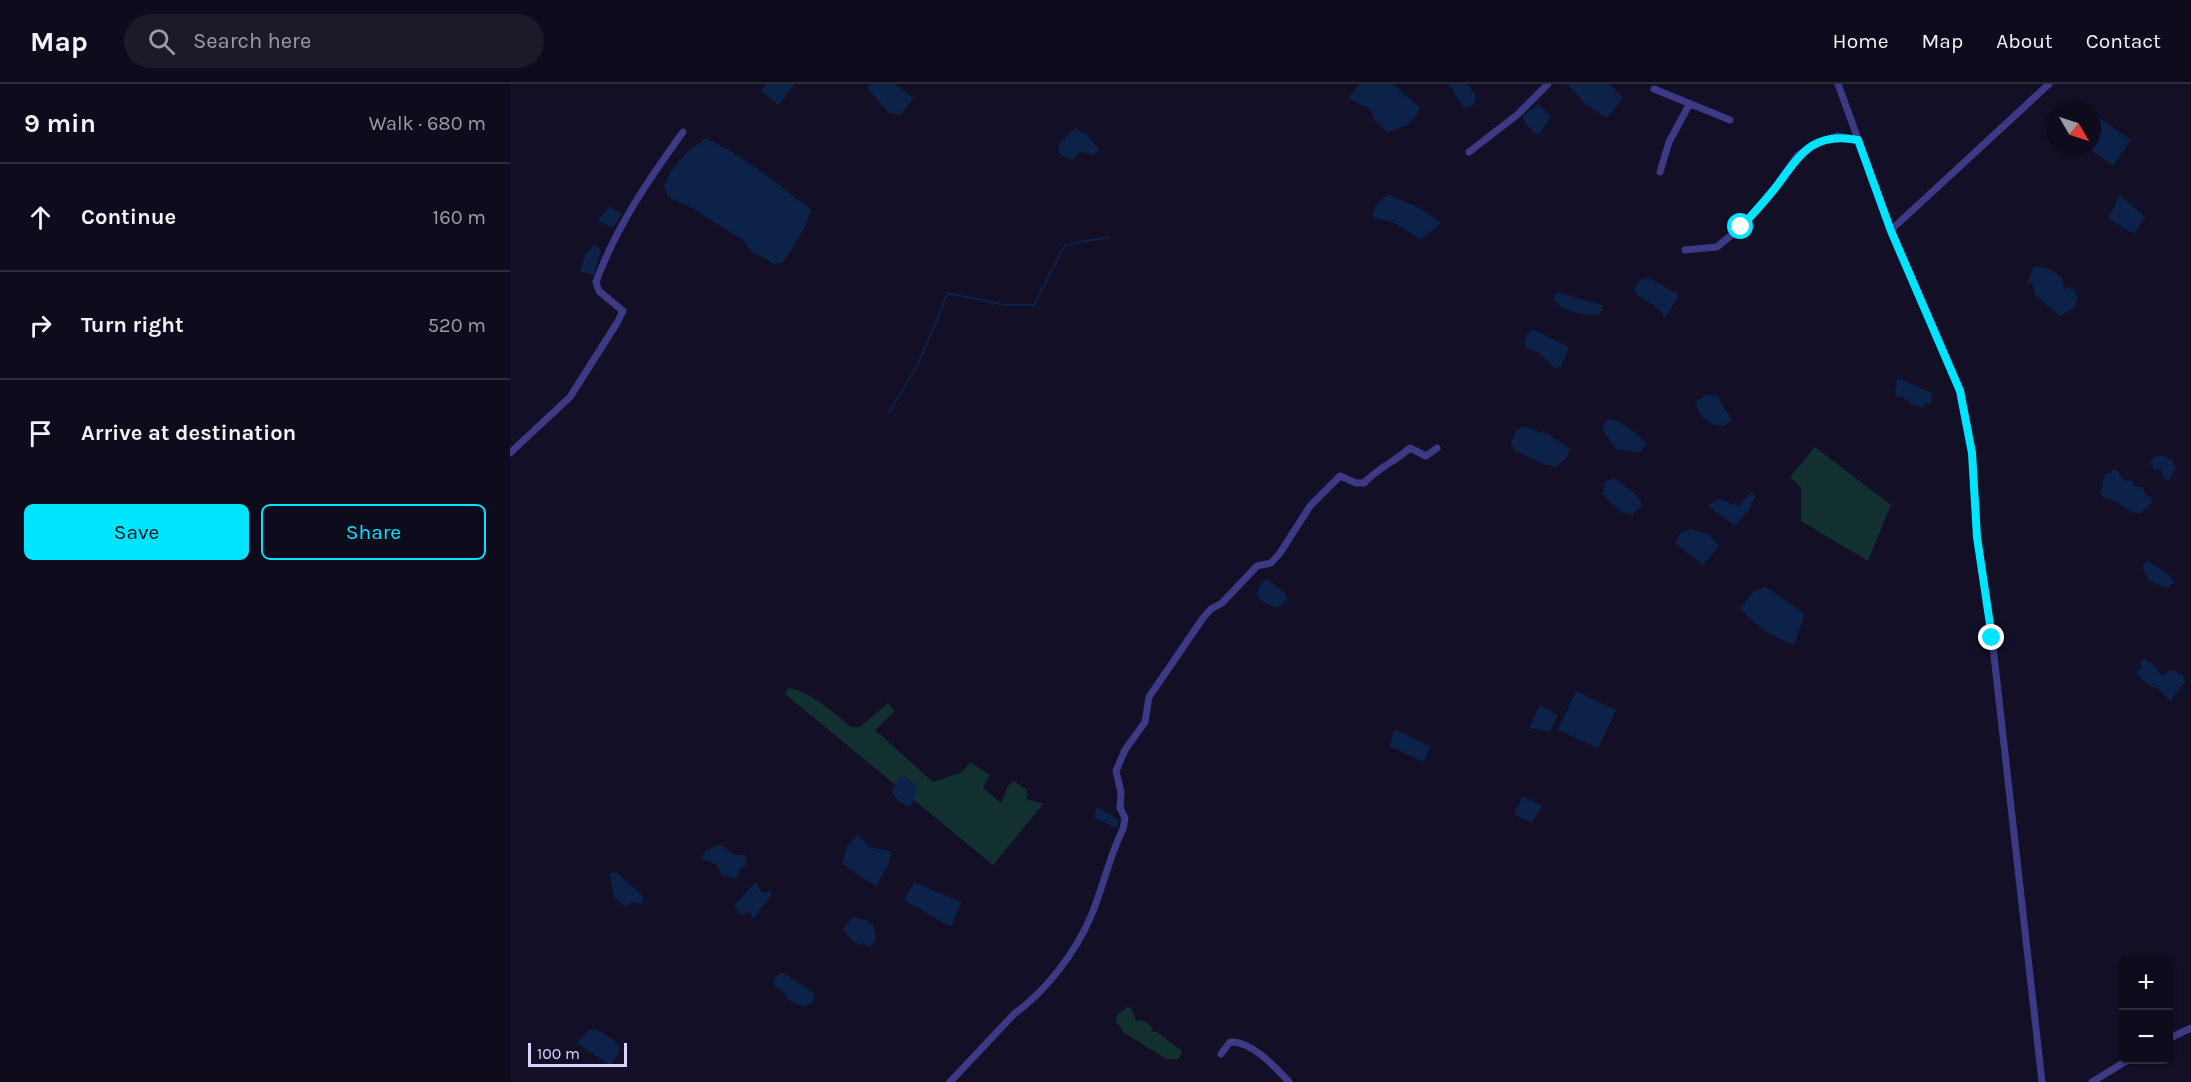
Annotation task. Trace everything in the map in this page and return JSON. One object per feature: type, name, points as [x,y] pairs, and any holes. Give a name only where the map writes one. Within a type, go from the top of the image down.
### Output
[{"type":"street","points":[[1469,152],[1517,115],[1548,84]]},
{"type":"street","points":[[1838,84],[1891,231],[1960,391],[1972,453],[1977,537],[1992,638],[2013,844],[2042,1082]]},
{"type":"street","points":[[1891,231],[2049,84]]},
{"type":"street","points":[[1654,90],[1730,120]]},
{"type":"street","points":[[1660,172],[1669,142],[1689,105]]},
{"type":"street","points":[[510,453],[570,398],[617,323],[623,311],[599,291],[596,282],[603,263],[639,194],[683,132]]},
{"type":"street","points":[[1685,250],[1717,247],[1741,227],[1776,186],[1797,156],[1813,145],[1837,136],[1858,140]]},
{"type":"street","points":[[950,1082],[1014,1014],[1026,1006],[1074,950],[1091,915],[1123,829],[1125,818],[1120,808],[1121,792],[1116,771],[1125,750],[1145,722],[1149,697],[1183,650],[1189,636],[1211,609],[1222,603],[1257,566],[1276,558],[1310,506],[1340,477],[1356,483],[1364,483],[1374,471],[1395,462],[1410,448],[1426,456],[1437,448]]},
{"type":"street","points":[[2173,1037],[2191,1028]]},
{"type":"street","points":[[1221,1054],[1230,1042],[1238,1041],[1271,1063],[1289,1082]]},
{"type":"street","points":[[2092,1082],[2120,1064]]},
{"type":"green space","points":[[1815,447],[1891,505],[1868,561],[1801,521],[1801,488],[1790,477]]},
{"type":"green space","points":[[788,688],[805,693],[851,727],[860,727],[888,703],[895,711],[875,730],[933,782],[962,772],[970,762],[990,775],[983,788],[1001,803],[1008,786],[1014,781],[1027,790],[1027,799],[1043,804],[993,865],[785,694]]},
{"type":"green space","points":[[1127,1007],[1131,1008],[1136,1021],[1143,1020],[1152,1027],[1151,1031],[1157,1032],[1182,1051],[1179,1059],[1166,1059],[1123,1032],[1116,1023],[1116,1019],[1118,1014]]},
{"type":"water","points":[[766,84],[795,84],[779,105],[761,91]]},
{"type":"water","points":[[870,84],[895,84],[914,99],[900,115],[889,113],[867,88]]},
{"type":"water","points":[[1360,84],[1393,84],[1420,108],[1407,124],[1387,132],[1374,120],[1371,110],[1348,98]]},
{"type":"water","points":[[1449,84],[1467,84],[1476,96],[1474,104],[1468,108],[1463,107]]},
{"type":"water","points":[[1567,84],[1610,84],[1623,98],[1607,118],[1584,103]]},
{"type":"water","points":[[1538,104],[1551,116],[1540,134],[1535,134],[1525,123],[1523,116]]},
{"type":"water","points":[[2101,119],[2131,140],[2113,166],[2099,156]]},
{"type":"water","points":[[1075,128],[1087,135],[1099,149],[1094,155],[1080,152],[1072,160],[1059,154],[1059,144]]},
{"type":"water","points":[[706,138],[747,162],[811,210],[803,231],[783,263],[774,264],[751,251],[743,240],[692,208],[668,197],[664,186],[672,171],[686,153]]},
{"type":"water","points":[[1388,194],[1421,209],[1441,223],[1421,240],[1394,223],[1372,217],[1375,207]]},
{"type":"water","points":[[2120,195],[2145,217],[2134,234],[2108,218]]},
{"type":"water","points":[[609,207],[622,213],[613,228],[598,220]]},
{"type":"water","points":[[594,245],[601,250],[594,275],[580,271],[585,255]]},
{"type":"water","points":[[2034,266],[2050,269],[2062,278],[2064,287],[2074,290],[2078,297],[2075,307],[2060,316],[2035,295],[2033,283],[2027,283]]},
{"type":"water","points":[[1649,278],[1679,295],[1666,317],[1655,306],[1637,295],[1634,290],[1640,280]]},
{"type":"water","points":[[1557,292],[1602,305],[1603,309],[1598,315],[1586,315],[1567,310],[1553,299]]},
{"type":"water","points":[[1532,329],[1569,347],[1561,367],[1554,368],[1539,353],[1525,347],[1526,336]]},
{"type":"water","points":[[1900,379],[1932,393],[1931,404],[1925,403],[1924,408],[1911,404],[1901,396],[1898,399],[1895,394],[1897,380]]},
{"type":"water","points":[[1707,394],[1718,397],[1732,420],[1723,426],[1709,422],[1702,416],[1695,402]]},
{"type":"water","points":[[1608,419],[1624,425],[1647,444],[1637,452],[1617,450],[1602,429]]},
{"type":"water","points":[[1523,426],[1550,435],[1570,449],[1568,456],[1556,467],[1546,465],[1514,450],[1511,444],[1515,432]]},
{"type":"water","points":[[2162,455],[2172,460],[2176,470],[2168,481],[2162,475],[2161,468],[2155,471],[2150,463],[2154,457]]},
{"type":"water","points":[[2112,469],[2118,471],[2123,480],[2133,481],[2133,485],[2143,488],[2147,496],[2151,496],[2152,503],[2141,513],[2129,511],[2100,494],[2105,474],[2112,473]]},
{"type":"water","points":[[1614,478],[1636,494],[1642,505],[1632,515],[1621,512],[1602,494],[1606,481]]},
{"type":"water","points":[[1750,492],[1755,496],[1749,510],[1735,526],[1708,506],[1719,499],[1739,506]]},
{"type":"water","points":[[1690,529],[1708,534],[1719,545],[1703,565],[1675,543],[1680,533]]},
{"type":"water","points":[[2148,561],[2168,574],[2175,582],[2167,588],[2150,581],[2143,571],[2144,564]]},
{"type":"water","points":[[1267,579],[1284,592],[1287,600],[1277,608],[1266,604],[1256,595],[1261,583]]},
{"type":"water","points":[[1766,587],[1805,614],[1794,645],[1764,630],[1740,608],[1753,592]]},
{"type":"water","points":[[2145,658],[2161,675],[2173,670],[2183,676],[2185,682],[2170,701],[2158,688],[2150,686],[2137,675],[2137,671],[2142,668],[2141,661]]},
{"type":"water","points":[[1576,691],[1616,710],[1598,748],[1558,730]]},
{"type":"water","points":[[1540,705],[1558,715],[1550,732],[1529,728]]},
{"type":"water","points":[[1395,729],[1431,747],[1423,762],[1389,746]]},
{"type":"water","points":[[902,775],[917,786],[915,799],[910,807],[898,801],[891,792]]},
{"type":"water","points":[[1523,796],[1542,806],[1532,823],[1514,814]]},
{"type":"water","points":[[1097,807],[1119,820],[1117,828],[1094,818]]},
{"type":"water","points":[[858,834],[869,847],[891,851],[889,864],[876,886],[842,864],[847,847]]},
{"type":"water","points":[[719,844],[735,855],[745,855],[747,865],[740,869],[736,879],[722,875],[716,865],[701,858],[706,851]]},
{"type":"water","points":[[616,872],[643,896],[642,904],[632,902],[626,907],[614,898],[610,874]]},
{"type":"water","points":[[756,882],[760,891],[765,894],[769,890],[772,895],[753,919],[750,912],[740,915],[734,905]]},
{"type":"water","points":[[914,882],[961,902],[951,927],[904,900]]},
{"type":"water","points":[[853,917],[868,921],[874,927],[876,939],[871,947],[854,942],[842,929]]},
{"type":"water","points":[[782,972],[814,993],[814,1001],[805,1007],[788,1000],[786,994],[774,985],[774,979]]},
{"type":"water","points":[[596,1029],[615,1041],[620,1050],[611,1066],[577,1043],[589,1030]]},
{"type":"waterway","points":[[889,413],[918,364],[948,293],[1005,305],[1034,305],[1065,245],[1108,237]]},
{"type":"route","points":[[1741,227],[1762,204],[1797,156],[1813,145],[1837,136],[1858,140],[1891,231],[1960,391],[1972,453],[1977,537],[1992,638]]}]
